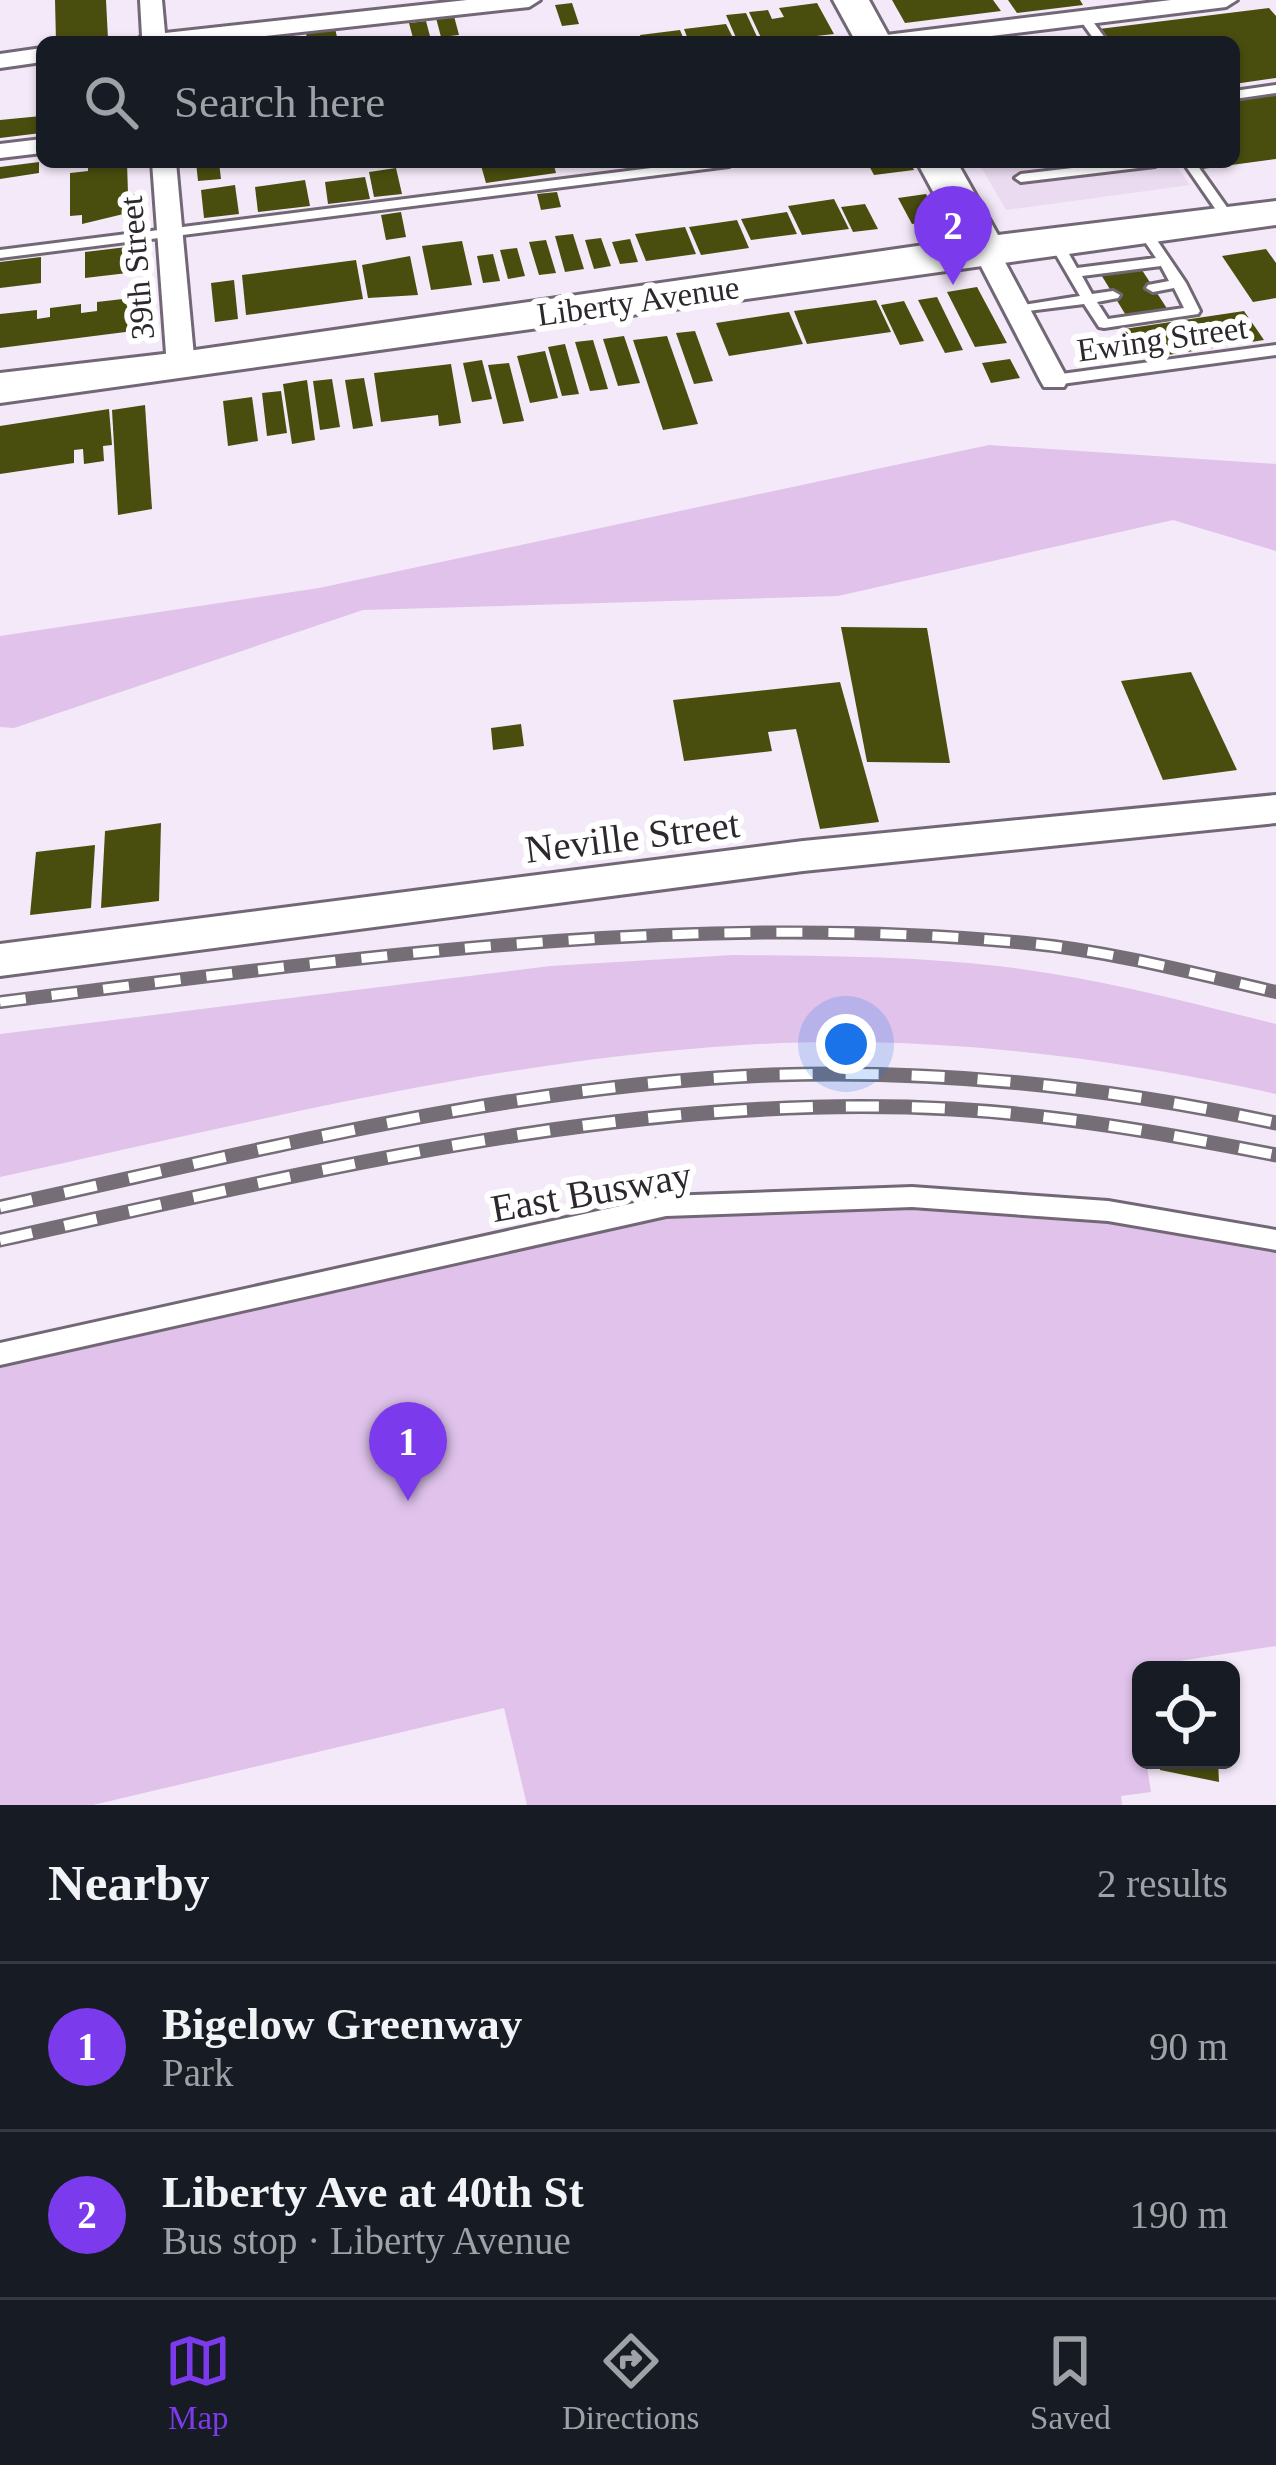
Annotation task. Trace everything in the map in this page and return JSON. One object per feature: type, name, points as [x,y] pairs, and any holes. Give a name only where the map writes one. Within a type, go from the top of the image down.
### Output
[{"type":"main road","points":[[851,0],[871,36]]},
{"type":"main road","points":[[940,168],[985,249]]},
{"type":"main road","name":"Liberty Avenue","points":[[0,388],[181,367],[985,249],[1064,257],[1154,246],[1230,220],[1276,213]]},
{"type":"street","points":[[151,0],[151,36]]},
{"type":"street","points":[[205,36],[529,0]]},
{"type":"street","points":[[934,36],[1226,0]]},
{"type":"street","points":[[0,61],[36,56]]},
{"type":"street","points":[[0,152],[36,147]]},
{"type":"street","name":"39th Street","points":[[165,168],[181,367]]},
{"type":"street","points":[[985,249],[1054,380]]},
{"type":"street","name":"Neville Street","points":[[0,960],[803,856],[1276,808]]},
{"type":"lane","points":[[1084,17],[1098,36]]},
{"type":"lane","points":[[1240,93],[1276,89]]},
{"type":"lane","points":[[0,254],[681,168]]},
{"type":"lane","points":[[1021,178],[1105,168]]},
{"type":"lane","points":[[1193,168],[1230,220]]},
{"type":"lane","points":[[1064,257],[1104,324],[1193,311],[1154,246]]},
{"type":"lane","points":[[1154,288],[1179,283]]},
{"type":"lane","points":[[1017,310],[1113,295]]},
{"type":"lane","name":"Ewing Street","points":[[1054,380],[1276,350]]},
{"type":"lane","name":"East Busway","points":[[0,1354],[666,1206],[912,1197],[1108,1211],[1276,1240]]},
{"type":"shaded area","points":[[982,168],[1178,168],[1190,185],[1006,210]]},
{"type":"shaded area","points":[[989,445],[1276,464],[1276,551],[1173,520],[838,596],[363,610],[14,728],[0,727],[0,636],[319,588]]},
{"type":"shaded area","points":[[733,955],[899,958],[998,966],[1103,983],[1276,1024],[1276,1094],[1145,1068],[1011,1051],[877,1043],[743,1045],[555,1064],[462,1079],[0,1177],[0,1034],[550,966]]},
{"type":"shaded area","points":[[912,1197],[1276,1240],[1276,1646],[1180,1661],[1132,1661],[1132,1769],[1147,1769],[1151,1792],[1121,1796],[1122,1805],[527,1805],[504,1708],[93,1805],[0,1805],[0,1355],[666,1206]]},
{"type":"building","points":[[55,0],[106,0],[108,36],[56,36]]},
{"type":"building","points":[[892,0],[993,0],[1001,11],[905,23]]},
{"type":"building","points":[[1008,0],[1080,0],[1083,5],[1017,13]]},
{"type":"building","points":[[572,3],[579,24],[562,26],[555,5]]},
{"type":"building","points":[[817,3],[834,34],[760,36],[749,12],[768,10],[772,19],[784,17],[779,8]]},
{"type":"building","points":[[1269,8],[1276,16],[1276,78],[1240,83],[1240,36],[1104,36],[1099,29]]},
{"type":"building","points":[[746,13],[757,36],[735,36],[726,15]]},
{"type":"building","points":[[454,16],[459,35],[441,36],[436,18]]},
{"type":"building","points":[[426,21],[430,36],[412,36],[409,23]]},
{"type":"building","points":[[726,24],[732,36],[687,36],[684,29]]},
{"type":"building","points":[[335,28],[337,36],[306,36],[306,31]]},
{"type":"building","points":[[680,30],[682,36],[640,36]]},
{"type":"building","points":[[1276,91],[1276,159],[1240,164],[1240,95]]},
{"type":"building","points":[[36,116],[36,134],[0,138],[0,120]]},
{"type":"building","points":[[36,162],[39,173],[0,179],[0,167]]},
{"type":"building","points":[[127,168],[128,194],[135,194],[136,211],[82,224],[82,215],[70,216],[70,173]]},
{"type":"building","points":[[197,168],[220,168],[221,179],[198,181]]},
{"type":"building","points":[[396,168],[402,194],[374,197],[369,172]]},
{"type":"building","points":[[482,168],[555,168],[556,173],[486,183]]},
{"type":"building","points":[[870,168],[914,170],[874,175]]},
{"type":"building","points":[[365,177],[370,199],[328,204],[325,182]]},
{"type":"building","points":[[305,180],[310,206],[258,212],[255,187]]},
{"type":"building","points":[[235,185],[239,214],[204,218],[201,190]]},
{"type":"building","points":[[557,192],[561,207],[541,210],[537,194]]},
{"type":"building","points":[[926,194],[940,220],[912,224],[898,198]]},
{"type":"building","points":[[834,199],[849,229],[802,235],[788,206]]},
{"type":"building","points":[[865,204],[878,229],[853,232],[841,207]]},
{"type":"building","points":[[401,212],[406,237],[386,240],[381,215]]},
{"type":"building","points":[[787,212],[797,234],[751,240],[741,219]]},
{"type":"building","points":[[737,220],[749,248],[701,255],[689,227]]},
{"type":"building","points":[[685,227],[696,254],[646,261],[635,234]]},
{"type":"building","points":[[573,234],[584,269],[565,272],[555,236]]},
{"type":"building","points":[[601,238],[611,266],[594,269],[585,240]]},
{"type":"building","points":[[630,239],[638,262],[620,264],[612,242]]},
{"type":"building","points":[[546,240],[556,273],[539,275],[529,242]]},
{"type":"building","points":[[462,241],[472,285],[431,290],[422,246]]},
{"type":"building","points":[[135,246],[136,272],[85,278],[85,252]]},
{"type":"building","points":[[517,248],[525,276],[508,279],[500,250]]},
{"type":"building","points":[[1266,249],[1276,263],[1276,298],[1253,302],[1222,256]]},
{"type":"building","points":[[493,254],[500,281],[483,283],[477,256]]},
{"type":"building","points":[[410,256],[418,295],[368,298],[362,265]]},
{"type":"building","points":[[41,257],[41,283],[0,288],[0,262]]},
{"type":"building","points":[[356,260],[363,299],[246,315],[242,275]]},
{"type":"building","points":[[1140,267],[1168,310],[1127,317],[1100,273]]},
{"type":"building","points":[[234,280],[238,319],[215,322],[211,283]]},
{"type":"building","points":[[977,287],[1007,343],[975,347],[947,292]]},
{"type":"building","points":[[140,297],[141,330],[0,348],[0,314],[37,310],[37,319],[50,317],[50,308],[81,304],[81,313],[97,311],[97,302]]},
{"type":"building","points":[[937,297],[963,350],[945,353],[918,300]]},
{"type":"building","points":[[876,300],[891,332],[807,344],[794,311]]},
{"type":"building","points":[[904,301],[924,341],[900,345],[881,305]]},
{"type":"building","points":[[1244,311],[1264,340],[1142,359],[1124,329]]},
{"type":"building","points":[[789,312],[803,344],[729,356],[716,323]]},
{"type":"building","points":[[695,331],[713,381],[694,384],[676,333]]},
{"type":"building","points":[[624,336],[640,383],[618,386],[603,339]]},
{"type":"building","points":[[667,336],[698,424],[663,430],[633,340]]},
{"type":"building","points":[[593,340],[608,389],[590,391],[575,342]]},
{"type":"building","points":[[565,344],[579,394],[562,396],[548,347]]},
{"type":"building","points":[[545,351],[558,398],[530,403],[517,356]]},
{"type":"building","points":[[1010,359],[1020,378],[991,383],[982,363]]},
{"type":"building","points":[[482,360],[492,399],[472,402],[463,363]]},
{"type":"building","points":[[509,363],[524,421],[503,424],[488,365]]},
{"type":"building","points":[[451,364],[461,423],[439,426],[438,415],[381,422],[374,373]]},
{"type":"building","points":[[364,378],[373,426],[353,429],[345,380]]},
{"type":"building","points":[[332,379],[340,427],[320,430],[313,381]]},
{"type":"building","points":[[307,380],[315,440],[292,444],[283,384]]},
{"type":"building","points":[[281,391],[287,433],[267,436],[262,393]]},
{"type":"building","points":[[252,397],[258,441],[228,446],[223,401]]},
{"type":"building","points":[[145,405],[152,509],[118,515],[112,410]]},
{"type":"building","points":[[109,409],[112,445],[103,446],[104,461],[84,464],[83,449],[74,450],[74,463],[0,474],[0,426]]},
{"type":"building","points":[[841,627],[927,628],[950,763],[867,762]]},
{"type":"building","points":[[1191,672],[1237,770],[1163,780],[1121,681]]},
{"type":"building","points":[[840,682],[879,822],[820,829],[796,729],[768,732],[772,751],[684,761],[673,700]]},
{"type":"building","points":[[521,724],[524,746],[493,750],[491,728]]},
{"type":"building","points":[[161,823],[159,901],[101,908],[105,831]]},
{"type":"building","points":[[95,845],[91,908],[30,915],[36,852]]},
{"type":"building","points":[[1218,1769],[1219,1782],[1160,1770]]},
{"type":"railway","points":[[0,1002],[512,944],[768,932],[1026,943],[1151,963],[1276,992]]},
{"type":"railway","points":[[0,1207],[383,1124],[673,1081],[834,1074],[962,1078],[1151,1099],[1276,1123]]},
{"type":"railway","points":[[0,1240],[473,1142],[712,1112],[832,1107],[993,1112],[1115,1126],[1276,1155]]},
{"type":"place","name":"Liberty Ave at 40th St","points":[[953,285]]},
{"type":"place","name":"Bigelow Greenway","points":[[408,1501]]}]
